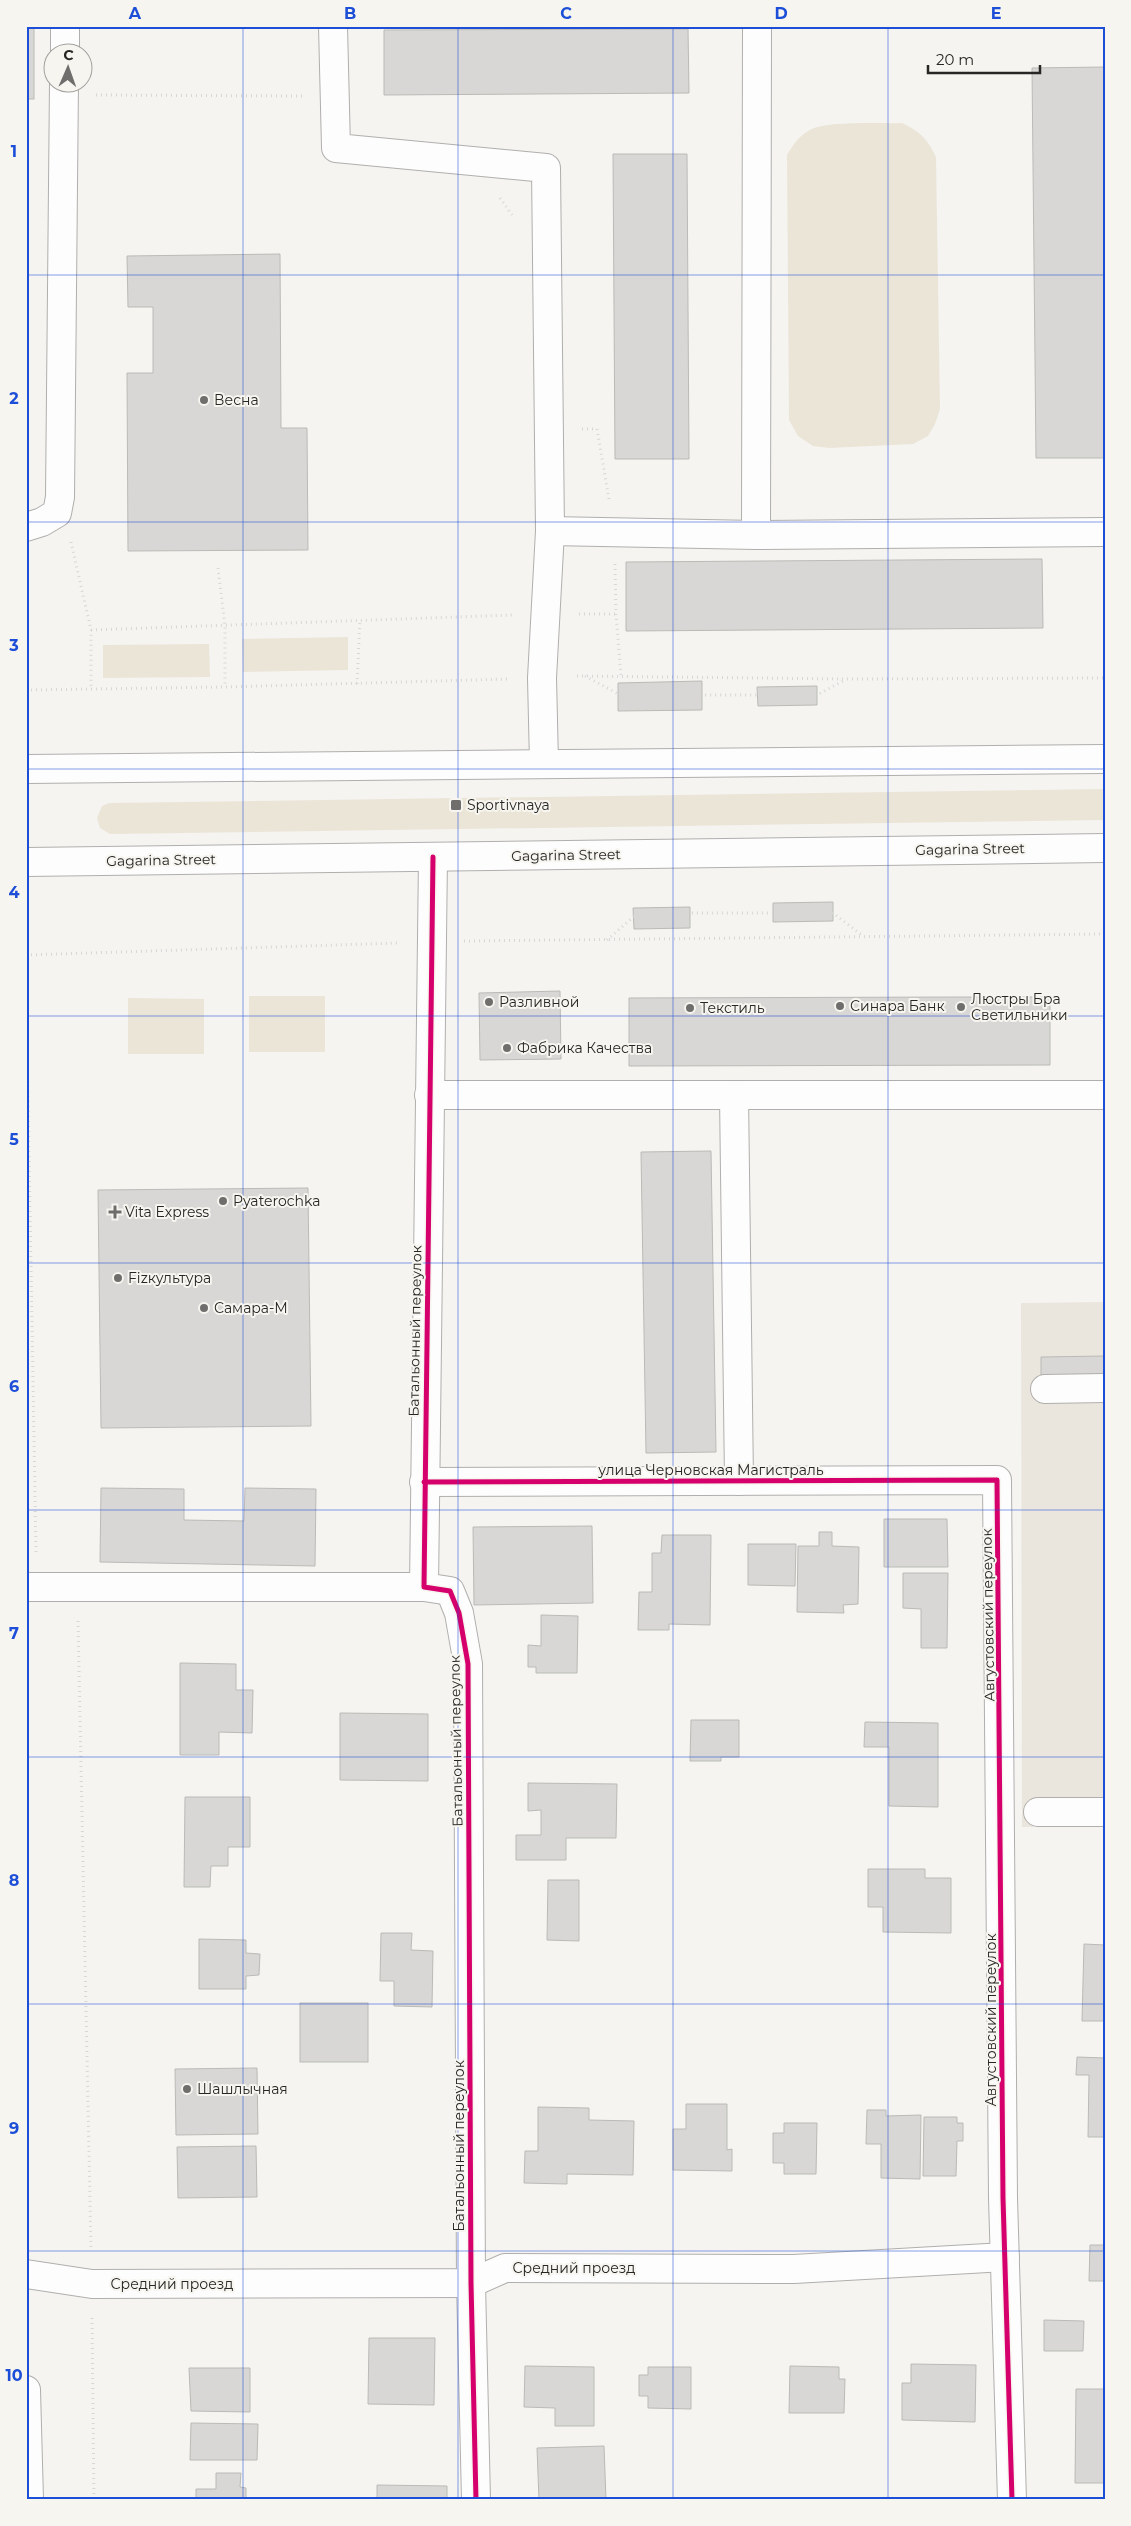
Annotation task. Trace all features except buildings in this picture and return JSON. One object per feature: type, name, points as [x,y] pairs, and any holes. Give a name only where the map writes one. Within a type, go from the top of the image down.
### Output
[{"type":"street","points":[[65,26],[65,42]]},
{"type":"street","points":[[333,26],[336,148],[546,168],[550,531],[542,678],[544,762]]},
{"type":"street","points":[[756,535],[757,26]]},
{"type":"street","points":[[26,527],[57,514],[60,497],[64,92]]},
{"type":"street","points":[[550,531],[756,535],[1105,532]]},
{"type":"street","points":[[26,768],[544,762],[1105,759]]},
{"type":"street","name":"Gagarina Street","points":[[26,862],[1105,848]]},
{"type":"street","name":"Батальонный переулок","points":[[433,857],[424,1587],[450,1591],[459,1613],[468,1664],[471,2283],[476,2500]]},
{"type":"street","points":[[429,1095],[1105,1095]]},
{"type":"street","points":[[734,1095],[739,1481]]},
{"type":"street","points":[[1046,1389],[1105,1388]]},
{"type":"street","name":"улица Черновская Магистраль","points":[[424,1482],[997,1480]]},
{"type":"street","name":"Августовский переулок","points":[[997,1480],[1005,2257],[1012,2500]]},
{"type":"street","points":[[31,1587],[424,1587]]},
{"type":"street","points":[[1038,1812],[1105,1812]]},
{"type":"street","name":"Средний проезд","points":[[26,2274],[92,2284],[471,2283],[505,2268],[794,2269],[1005,2257]]},
{"type":"street","points":[[26,2390],[29,2500]]},
{"type":"path","points":[[92,90],[335,97]]},
{"type":"path","points":[[52,516],[73,546],[91,630],[91,689]]},
{"type":"path","points":[[218,568],[225,626],[225,687]]},
{"type":"path","points":[[91,630],[510,615]]},
{"type":"path","points":[[357,684],[360,620]]},
{"type":"path","points":[[585,675],[620,695],[675,696],[817,695],[847,679]]},
{"type":"path","points":[[607,940],[638,913],[833,913],[863,936]]},
{"type":"path","points":[[26,954],[432,942],[1105,934]]},
{"type":"path","points":[[26,981],[31,1587]]},
{"type":"path","points":[[77,1587],[92,2284],[94,2500]]},
{"type":"shaded area","points":[[853,123],[902,123],[922,136],[930,145],[936,157],[940,409],[935,424],[928,436],[913,444],[829,448],[813,446],[798,436],[789,420],[787,155],[801,136],[816,128]]},
{"type":"shaded area","points":[[348,637],[348,670],[243,672],[242,639]]},
{"type":"shaded area","points":[[209,644],[210,677],[103,678],[103,645]]},
{"type":"shaded area","points":[[1105,789],[1105,820],[110,834],[100,828],[97,818],[102,806],[109,803]]},
{"type":"shaded area","points":[[249,996],[325,996],[325,1052],[249,1052]]},
{"type":"shaded area","points":[[128,998],[204,999],[204,1054],[128,1054]]},
{"type":"shaded area","points":[[1105,1302],[1105,1826],[1022,1827],[1021,1303]]},
{"type":"cycle path","points":[[433,857],[424,1587],[450,1591],[459,1613],[468,1664],[471,2283],[476,2500]]},
{"type":"cycle path","points":[[424,1482],[997,1480],[1003,2198],[1012,2500]]},
{"type":"place","name":"Весна","points":[[204,400]]},
{"type":"place","name":"Sportivnaya","points":[[456,805]]},
{"type":"place","name":"Разливной","points":[[489,1002]]},
{"type":"place","name":"Синара Банк","points":[[840,1006]]},
{"type":"place","name":"Люстры Бра Светильники","points":[[961,1007]]},
{"type":"place","name":"Текстиль","points":[[690,1008]]},
{"type":"place","name":"Фабрика Качества","points":[[507,1048]]},
{"type":"place","name":"Pyaterochka","points":[[223,1201]]},
{"type":"place","name":"Vita Express","points":[[115,1212]]},
{"type":"place","name":"Fizкультура","points":[[118,1278]]},
{"type":"place","name":"Самара-М","points":[[204,1308]]},
{"type":"place","name":"Шашлычная","points":[[187,2089]]}]
